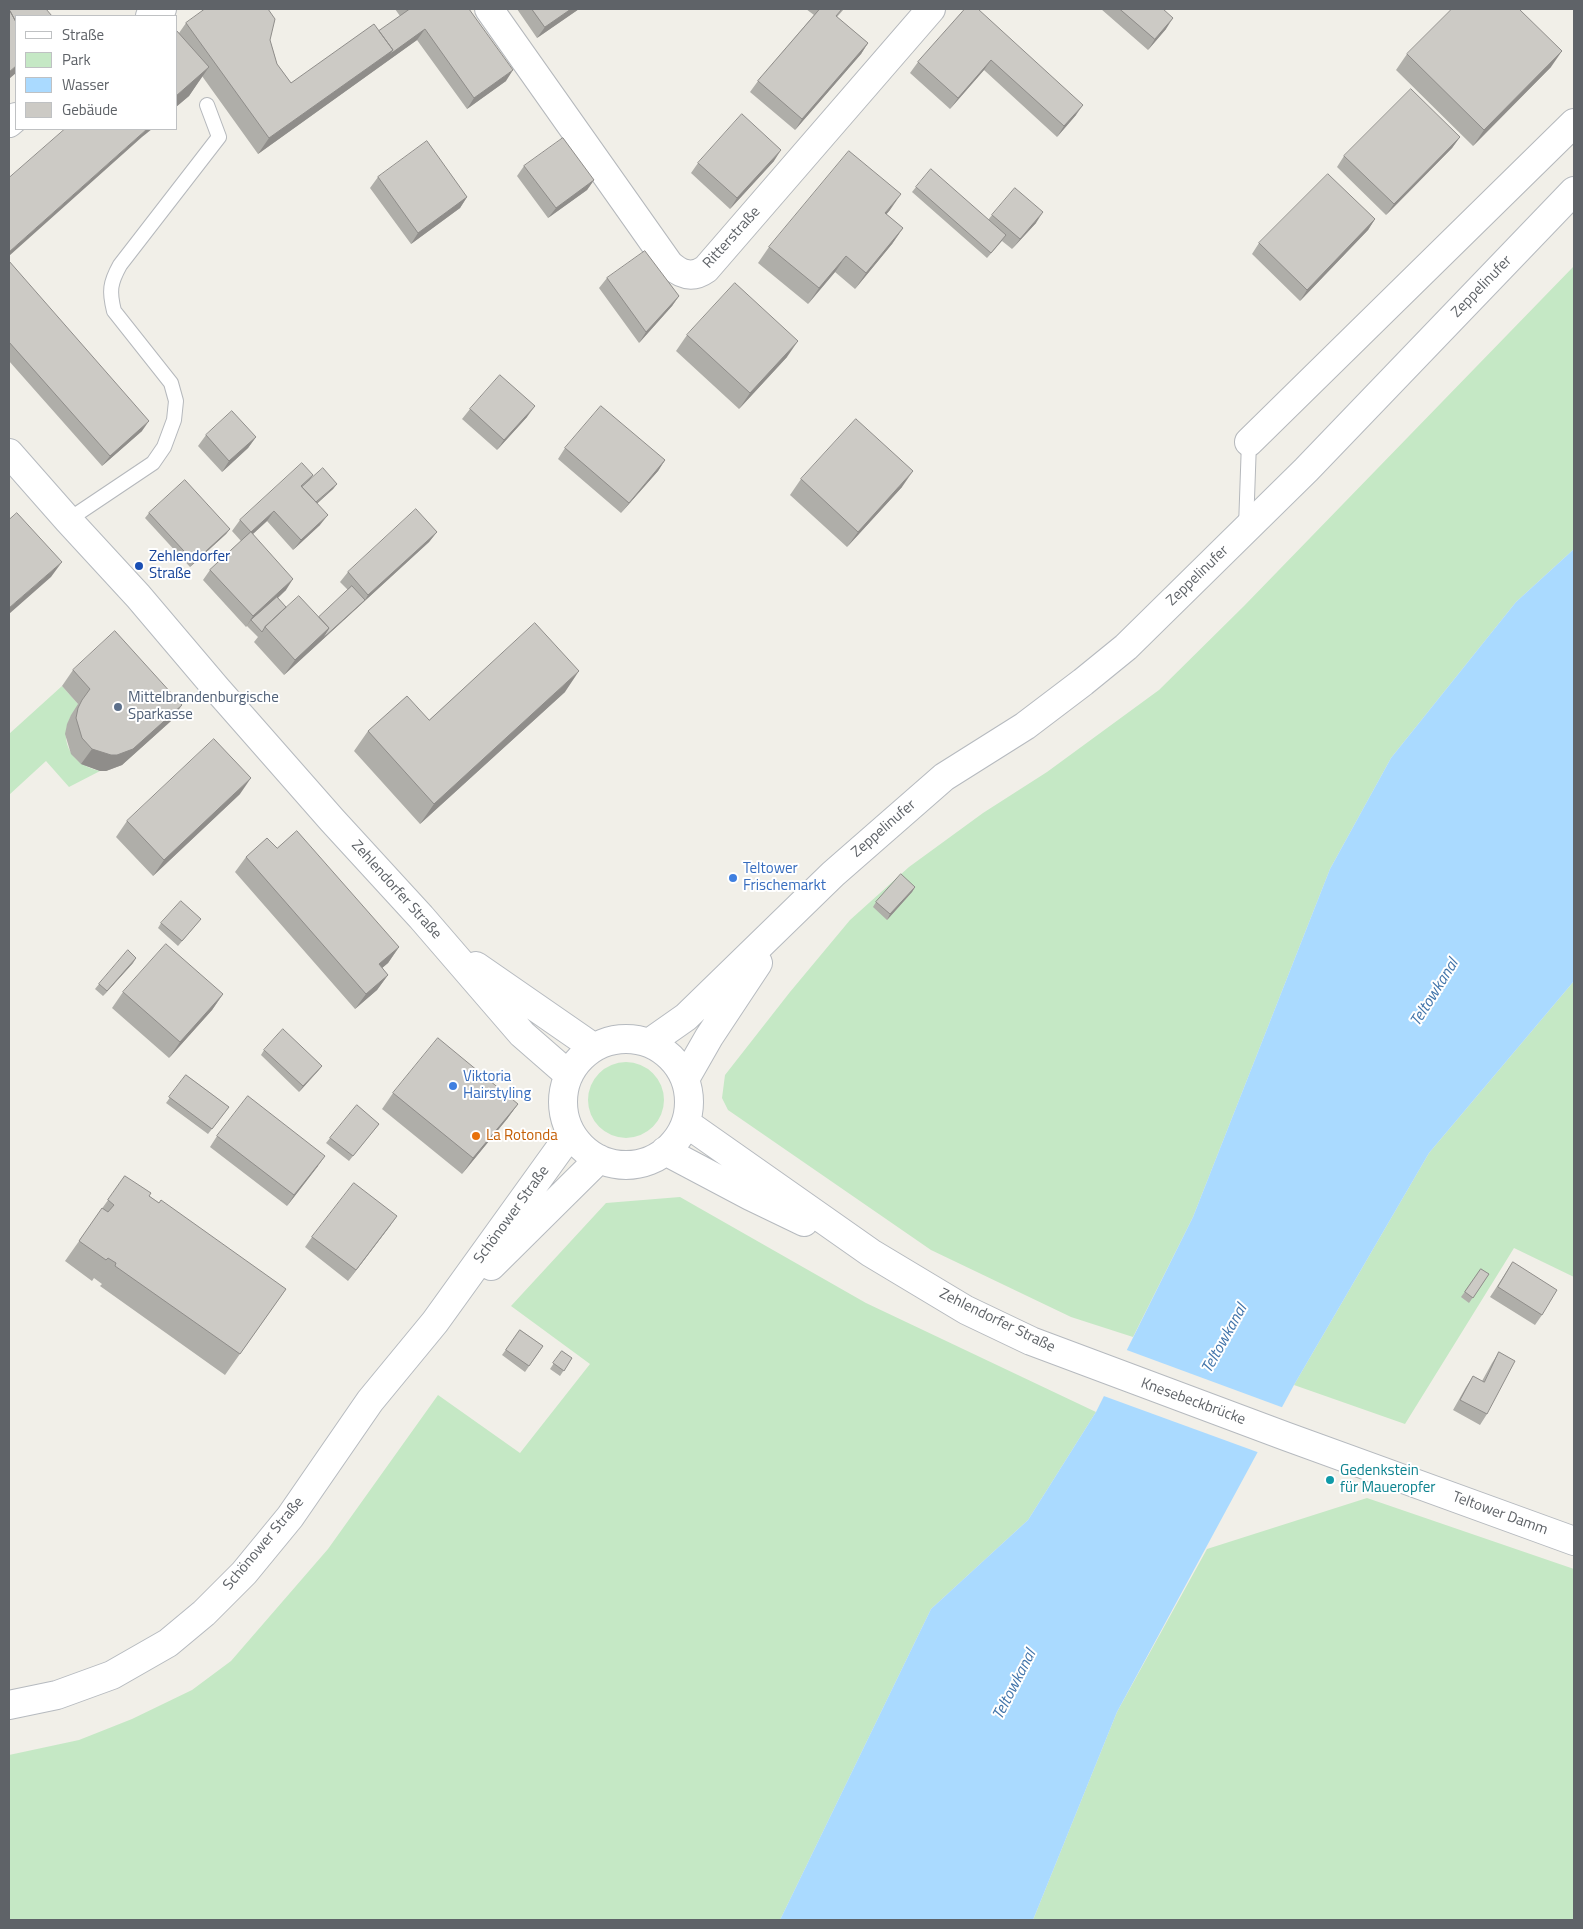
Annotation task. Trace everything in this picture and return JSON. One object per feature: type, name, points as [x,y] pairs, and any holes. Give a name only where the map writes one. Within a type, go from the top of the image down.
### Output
[{"type":"main road","name":"Ritterstraße","points":[[489,9],[669,264],[678,272],[690,275],[699,274],[706,269],[932,9]]},
{"type":"main road","points":[[1249,442],[1574,123]]},
{"type":"main road","name":"Zeppelinufer","points":[[649,1043],[686,1017],[833,874],[944,777],[1025,726],[1126,647],[1306,470],[1574,191]]},
{"type":"main road","name":"Zehlendorfer Straße","points":[[9,452],[138,596],[216,688],[522,1034],[569,1075]]},
{"type":"main road","name":"Zeppelinufer","points":[[685,1079],[709,1037],[787,920]]},
{"type":"main road","name":"Zehlendorfer Straße","points":[[445,945],[594,1048]]},
{"type":"main road","points":[[630,1039],[649,1043],[664,1051],[676,1064],[685,1079],[689,1109],[686,1123],[677,1139],[665,1151],[650,1160],[633,1165],[616,1164],[599,1159],[588,1153],[571,1134],[564,1114],[564,1094],[569,1075],[580,1060],[594,1048],[611,1040],[630,1039]]},
{"type":"main road","name":"Zehlendorfer Straße","points":[[686,1123],[871,1253],[966,1310],[1031,1340],[1101,1368]]},
{"type":"main road","name":"Schönower Straße","points":[[9,1705],[57,1695],[112,1674],[168,1642],[204,1613],[244,1573],[290,1517],[370,1401],[435,1322],[571,1134]]},
{"type":"main road","name":"Zehlendorfer Straße","points":[[665,1151],[750,1196],[871,1253]]},
{"type":"main road","name":"Schönower Straße","points":[[435,1322],[599,1159]]},
{"type":"main road","name":"Knesebeckbrücke","points":[[1101,1368],[1285,1436]]},
{"type":"main road","name":"Teltower Damm","points":[[1285,1436],[1574,1541]]},
{"type":"lane","points":[[68,520],[153,463],[164,447],[174,420],[176,401],[171,383],[114,311],[110,296],[112,280],[120,265],[219,137],[207,106]]},
{"type":"lane","points":[[1246,530],[1249,442]]},
{"type":"green space","points":[[1574,266],[1574,549],[1516,602],[1391,758],[1330,869],[1193,1217],[1133,1337],[1071,1317],[931,1250],[728,1110],[722,1098],[725,1075],[790,992],[850,920],[909,867],[983,813],[1047,772],[1159,690],[1244,606]]},
{"type":"green space","points":[[62,686],[79,705],[67,725],[67,745],[79,761],[88,767],[100,771],[69,787],[46,761],[9,795],[9,734]]},
{"type":"green space","points":[[1574,981],[1574,1277],[1514,1248],[1405,1424],[1294,1385],[1429,1153]]},
{"type":"green space","points":[[626,1062],[640,1065],[653,1073],[661,1086],[664,1100],[661,1114],[653,1127],[640,1135],[626,1138],[612,1135],[599,1127],[591,1114],[588,1100],[591,1086],[599,1073],[612,1065]]},
{"type":"green space","points":[[680,1197],[866,1303],[1096,1412],[1028,1520],[931,1609],[780,1920],[9,1920],[9,1755],[79,1740],[132,1719],[192,1690],[231,1661],[328,1549],[438,1395],[520,1453],[590,1364],[511,1306],[606,1203]]},
{"type":"green space","points":[[1367,1498],[1574,1569],[1574,1920],[1033,1920],[1117,1712],[1207,1549]]},
{"type":"water","name":"Teltowkanal","points":[[1574,549],[1574,981],[1429,1153],[1294,1385],[1117,1712],[1033,1920],[780,1920],[931,1609],[1028,1520],[1096,1412],[1193,1217],[1330,869],[1391,758],[1516,602]]},
{"type":"pier","points":[[1124,1349],[1284,1408],[1260,1453],[1101,1395]]},
{"type":"building","points":[[9,9],[46,9],[51,15],[15,15],[15,20]]},
{"type":"building","points":[[205,9],[268,9],[275,19],[270,40],[277,64],[291,83],[374,24],[393,50],[269,138],[186,23]]},
{"type":"building","points":[[410,9],[469,9],[513,70],[474,98],[425,29],[389,55],[393,50],[379,31]]},
{"type":"building","points":[[532,9],[571,9],[545,27]]},
{"type":"building","points":[[820,9],[842,9],[836,16],[868,43],[802,119],[758,81]]},
{"type":"building","points":[[965,9],[978,9],[1083,105],[1064,126],[991,60],[958,98],[918,62]]},
{"type":"building","points":[[1120,9],[1163,9],[1173,18],[1155,39]]},
{"type":"building","points":[[1452,9],[1519,9],[1562,51],[1484,130],[1407,54]]},
{"type":"building","points":[[9,12],[15,20],[15,67],[9,72]]},
{"type":"building","points":[[178,32],[209,67],[178,94]]},
{"type":"building","points":[[1411,89],[1460,137],[1394,204],[1344,156]]},
{"type":"building","points":[[742,114],[781,150],[737,198],[698,163]]},
{"type":"building","points":[[64,130],[146,130],[9,252],[9,178]]},
{"type":"building","points":[[563,138],[594,180],[556,208],[524,166]]},
{"type":"building","points":[[427,141],[467,197],[418,233],[378,177]]},
{"type":"building","points":[[849,151],[901,194],[885,213],[903,228],[866,273],[846,256],[819,288],[769,247]]},
{"type":"building","points":[[931,169],[1006,235],[991,253],[916,187]]},
{"type":"building","points":[[1328,174],[1375,219],[1307,290],[1259,243]]},
{"type":"building","points":[[1015,188],[1043,212],[1020,239],[992,215]]},
{"type":"building","points":[[645,251],[679,296],[646,332],[607,278]]},
{"type":"building","points":[[9,261],[149,421],[110,456],[9,342]]},
{"type":"building","points":[[735,283],[798,341],[750,393],[687,335]]},
{"type":"building","points":[[500,375],[535,406],[504,440],[470,409]]},
{"type":"building","points":[[601,406],[665,460],[629,503],[565,448]]},
{"type":"building","points":[[232,411],[256,437],[229,461],[206,435]]},
{"type":"building","points":[[856,419],[913,471],[858,532],[801,479]]},
{"type":"building","points":[[302,463],[313,475],[301,486],[328,515],[301,540],[274,511],[251,532],[240,520]]},
{"type":"building","points":[[323,468],[337,484],[316,502],[302,487]]},
{"type":"building","points":[[185,480],[230,529],[194,562],[149,513]]},
{"type":"building","points":[[416,509],[437,532],[368,595],[348,572]]},
{"type":"building","points":[[17,513],[62,562],[9,608],[9,520]]},
{"type":"building","points":[[251,532],[293,579],[253,616],[210,570]]},
{"type":"building","points":[[352,586],[365,600],[322,639],[329,628],[319,617]]},
{"type":"building","points":[[299,596],[329,628],[295,660],[265,627]]},
{"type":"building","points":[[277,597],[286,607],[262,632],[251,620]]},
{"type":"building","points":[[535,623],[579,671],[434,804],[368,731],[407,696],[429,720]]},
{"type":"building","name":"Mittelbrandenburgische Sparkasse","points":[[115,631],[182,705],[133,749],[117,755],[111,755],[92,749],[82,738],[76,718],[78,708],[90,689],[73,670]]},
{"type":"building","points":[[214,739],[251,778],[164,860],[127,821]]},
{"type":"building","points":[[297,831],[399,947],[379,964],[388,975],[366,994],[246,857],[267,838],[277,848]]},
{"type":"building","points":[[901,874],[915,887],[890,914],[876,902]]},
{"type":"building","points":[[181,901],[201,919],[182,941],[161,923]]},
{"type":"building","points":[[166,944],[223,994],[180,1042],[123,992]]},
{"type":"building","points":[[128,950],[136,958],[107,991],[99,984]]},
{"type":"building","points":[[283,1029],[322,1066],[303,1086],[264,1050]]},
{"type":"building","points":[[438,1038],[518,1104],[473,1158],[393,1093]]},
{"type":"building","points":[[186,1075],[229,1107],[212,1129],[169,1097]]},
{"type":"building","points":[[248,1096],[325,1156],[294,1195],[217,1136]]},
{"type":"building","points":[[357,1105],[379,1124],[353,1156],[330,1138]]},
{"type":"building","points":[[125,1176],[151,1193],[149,1196],[159,1203],[161,1200],[286,1289],[240,1354],[115,1266],[116,1263],[108,1258],[106,1260],[79,1241],[102,1208],[108,1212],[114,1205],[108,1200]]},
{"type":"building","points":[[354,1183],[397,1216],[356,1270],[312,1237]]},
{"type":"building","points":[[1513,1262],[1557,1290],[1542,1315],[1498,1287]]},
{"type":"building","points":[[1481,1269],[1489,1274],[1473,1298],[1465,1292]]},
{"type":"building","points":[[520,1330],[543,1346],[529,1366],[506,1350]]},
{"type":"building","points":[[562,1351],[572,1358],[564,1371],[553,1363]]},
{"type":"building","points":[[1499,1352],[1515,1361],[1487,1414],[1460,1400],[1473,1376],[1484,1382]]},
{"type":"place","name":"Zehlendorfer Straße","points":[[139,566]]},
{"type":"place","name":"Mittelbrandenburgische Sparkasse","points":[[118,707]]},
{"type":"place","name":"Teltower Frischemarkt","points":[[733,878]]},
{"type":"place","name":"Viktoria Hairstyling","points":[[453,1086]]},
{"type":"place","name":"La Rotonda","points":[[476,1136]]},
{"type":"place","name":"Gedenkstein für Maueropfer","points":[[1330,1480]]}]
